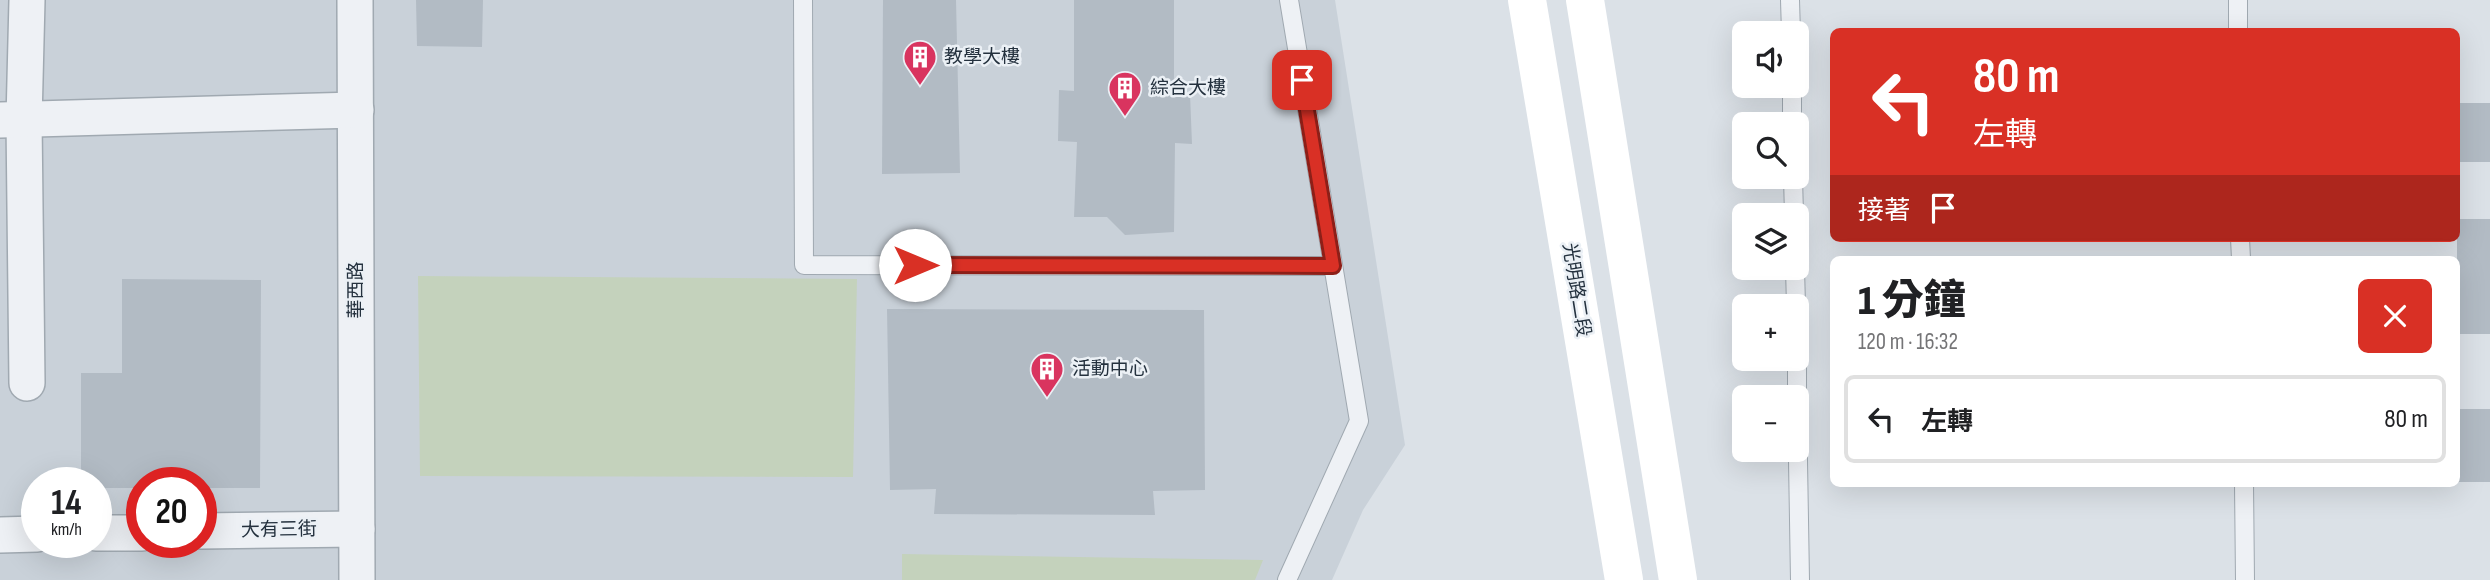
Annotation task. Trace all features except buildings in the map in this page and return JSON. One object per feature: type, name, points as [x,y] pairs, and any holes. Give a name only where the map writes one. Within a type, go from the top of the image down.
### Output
[{"type":"street","points":[[27,0],[12,120],[27,383]]},
{"type":"street","name":"華西路","points":[[355,0],[358,580]]},
{"type":"street","name":"光明路二段","points":[[1527,0],[1624,580]]},
{"type":"street","points":[[1585,0],[1678,580]]},
{"type":"street","points":[[12,120],[356,110]]},
{"type":"street","name":"大有三街","points":[[217,531],[357,529]]},
{"type":"street","points":[[0,535],[21,534]]},
{"type":"lane","points":[[803,0],[804,265],[1333,266]]},
{"type":"lane","points":[[1287,580],[1359,421],[1289,0]]},
{"type":"lane","points":[[1790,0],[1791,21]]},
{"type":"lane","points":[[2238,0],[2238,28]]},
{"type":"lane","points":[[1798,462],[1800,580]]},
{"type":"lane","points":[[2244,487],[2245,580]]},
{"type":"shaded area","points":[[0,0],[1335,0],[1405,445],[1363,510],[1332,580],[0,580]]},
{"type":"green space","points":[[418,276],[857,279],[853,477],[420,476]]},
{"type":"green space","points":[[902,554],[1263,560],[1255,580],[902,580]]},
{"type":"place","name":"教學大樓","points":[[920,87]]},
{"type":"place","name":"綜合大樓","points":[[1125,118]]},
{"type":"place","name":"活動中心","points":[[1047,399]]},
{"type":"route","points":[[915,265],[1333,266],[1302,80]]}]
